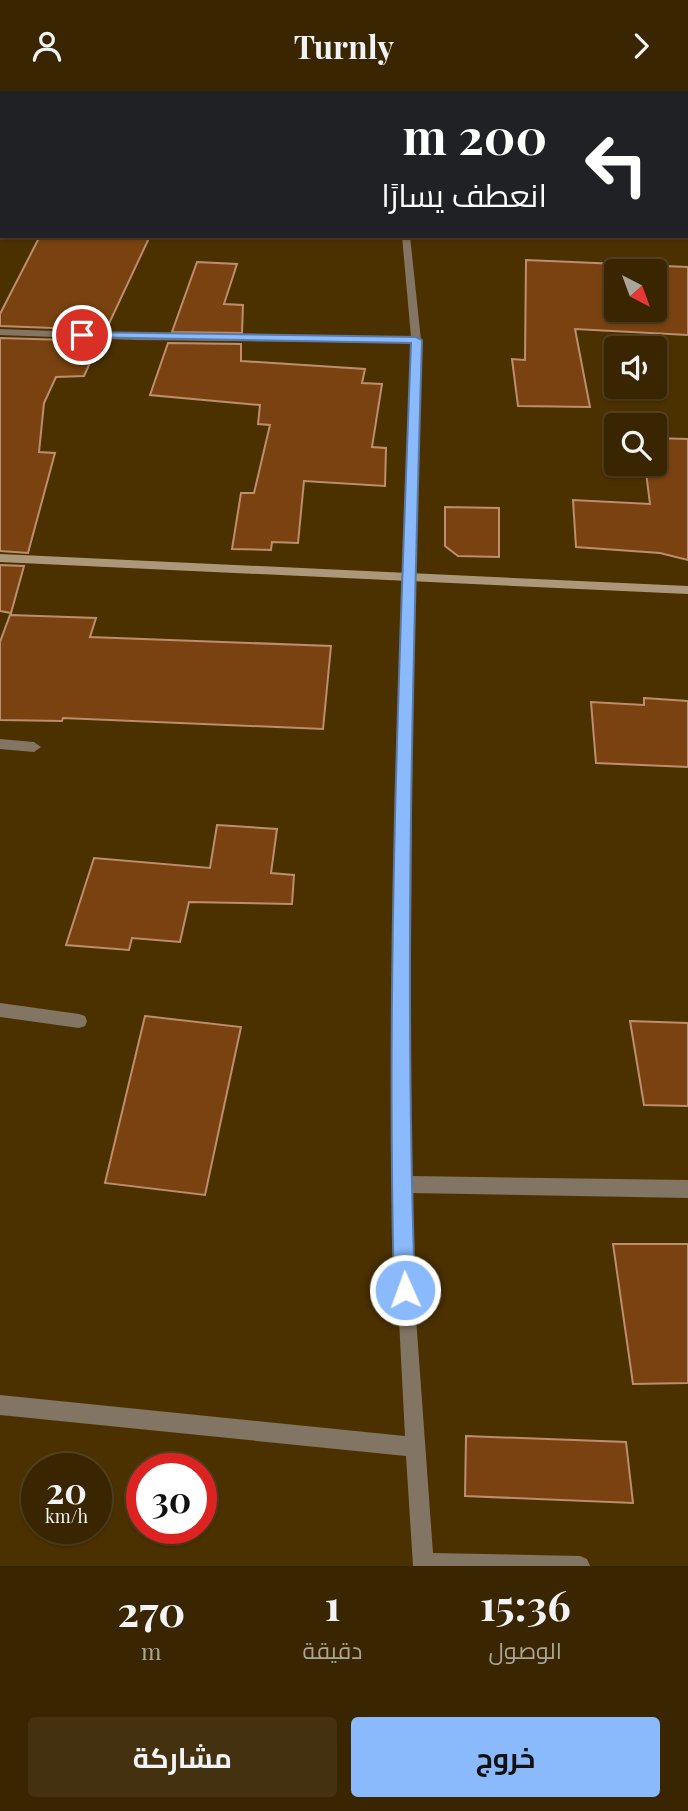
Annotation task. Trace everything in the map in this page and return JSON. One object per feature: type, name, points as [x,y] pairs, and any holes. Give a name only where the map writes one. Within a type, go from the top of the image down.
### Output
[{"type":"street","points":[[406,238],[416,340],[409,575],[401,1184],[405,1290],[423,1565],[580,1566]]},
{"type":"street","points":[[0,332],[136,337],[416,340]]},
{"type":"street","points":[[0,558],[688,590]]},
{"type":"street","points":[[0,744],[34,747]]},
{"type":"street","points":[[0,1010],[79,1021]]},
{"type":"street","points":[[401,1184],[688,1189]]},
{"type":"street","points":[[0,1405],[416,1447]]},
{"type":"building","points":[[39,238],[149,238],[106,330],[0,326],[0,314]]},
{"type":"building","points":[[526,260],[604,263],[604,322],[667,322],[667,266],[688,267],[688,335],[575,329],[590,407],[518,406],[512,359],[525,360]]},
{"type":"building","points":[[197,262],[237,264],[224,304],[243,305],[242,333],[172,332]]},
{"type":"building","points":[[0,338],[100,341],[84,376],[56,377],[44,403],[39,452],[55,453],[28,553],[0,551]]},
{"type":"building","points":[[168,343],[241,344],[241,361],[365,369],[362,383],[382,384],[372,447],[386,448],[385,486],[304,481],[298,543],[272,542],[271,550],[232,549],[241,493],[254,493],[270,425],[258,424],[260,405],[150,395]]},
{"type":"building","points":[[667,438],[688,439],[688,560],[660,553],[576,547],[573,500],[650,504],[646,476],[667,476]]},
{"type":"building","points":[[445,507],[499,508],[499,557],[458,556],[445,546]]},
{"type":"building","points":[[0,565],[24,566],[11,613],[0,611]]},
{"type":"building","points":[[10,615],[96,618],[90,637],[331,646],[323,729],[63,718],[62,721],[0,720],[0,642]]},
{"type":"building","points":[[644,698],[688,701],[688,767],[596,763],[591,702],[644,705]]},
{"type":"building","points":[[217,825],[277,829],[271,873],[294,875],[292,904],[189,902],[180,942],[132,938],[129,950],[66,945],[94,858],[210,868]]},
{"type":"building","points":[[145,1016],[241,1027],[205,1195],[105,1183]]},
{"type":"building","points":[[630,1021],[688,1023],[688,1106],[644,1105]]},
{"type":"building","points":[[613,1244],[688,1244],[688,1383],[633,1384]]},
{"type":"building","points":[[466,1436],[626,1442],[633,1503],[465,1496]]},
{"type":"route","points":[[82,335],[416,340],[405,733],[402,966],[401,1184],[405,1290]]}]
